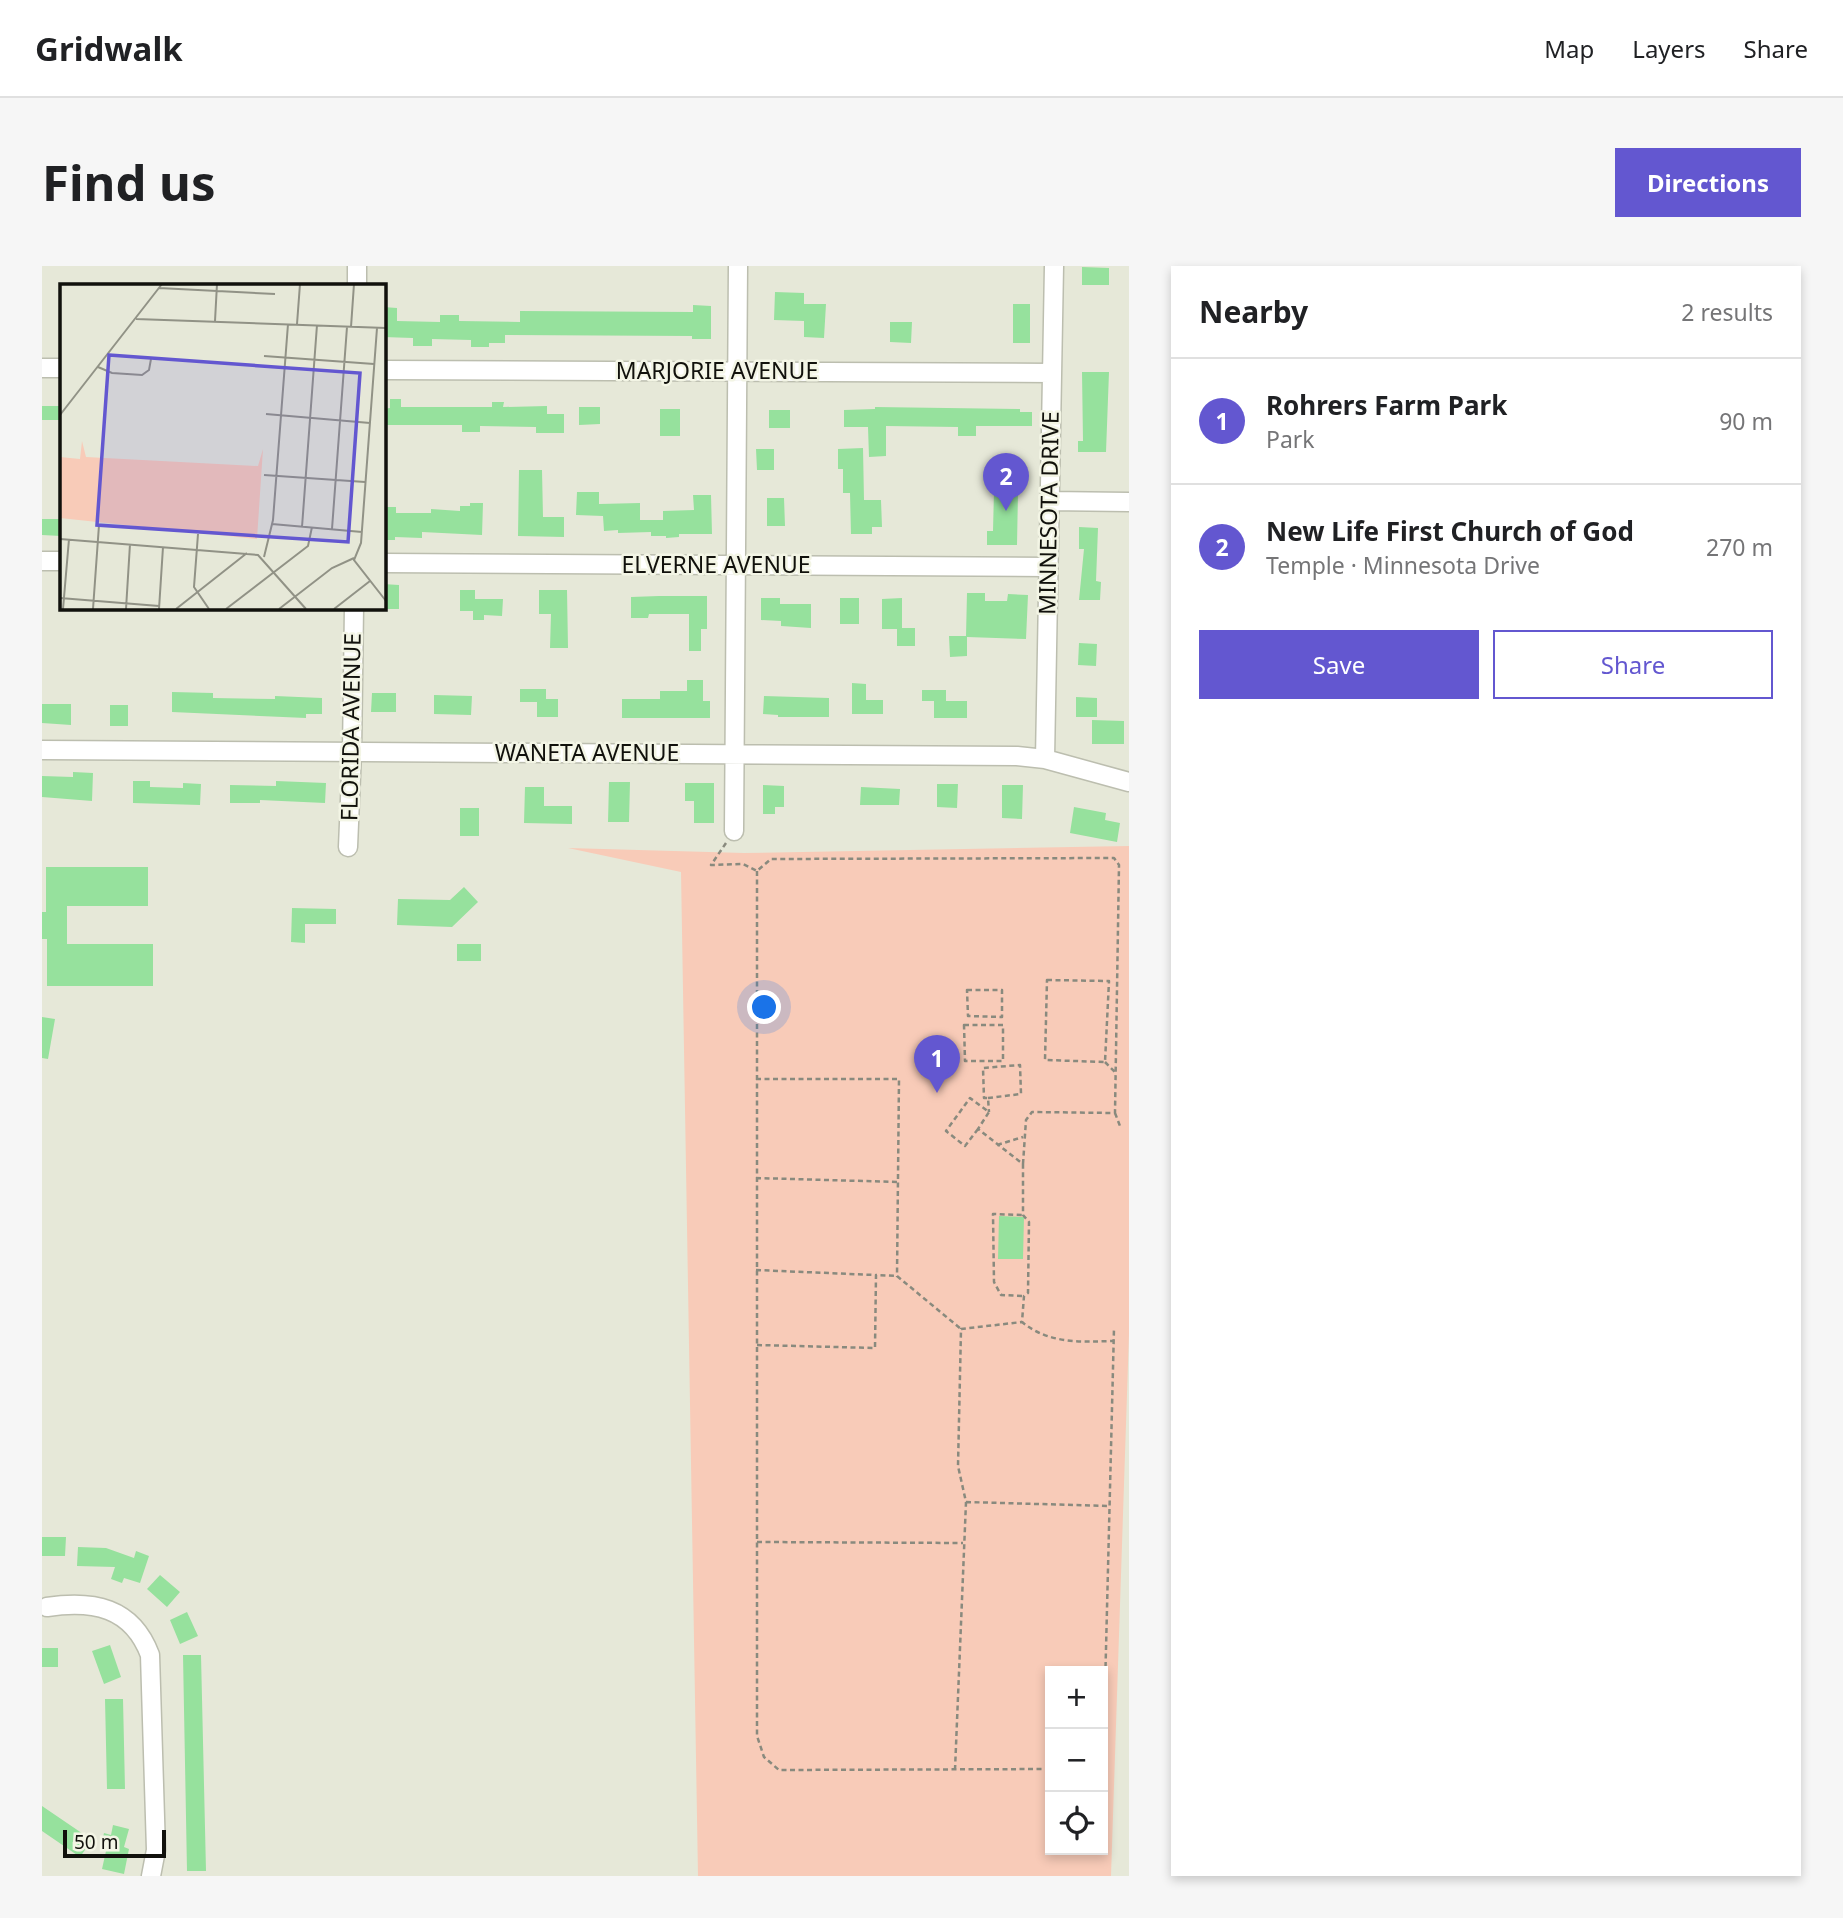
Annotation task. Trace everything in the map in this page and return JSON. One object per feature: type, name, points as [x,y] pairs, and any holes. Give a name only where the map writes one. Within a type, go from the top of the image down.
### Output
[{"type":"street","points":[[357,266],[357,284]]},
{"type":"street","points":[[734,831],[738,266]]},
{"type":"street","name":"MINNESOTA DRIVE","points":[[1045,759],[1054,266]]},
{"type":"street","points":[[42,368],[60,369]]},
{"type":"street","name":"MARJORIE AVENUE","points":[[385,370],[1052,373]]},
{"type":"street","points":[[1049,501],[1129,502]]},
{"type":"street","points":[[42,561],[60,561]]},
{"type":"street","name":"ELVERNE AVENUE","points":[[385,563],[1048,567]]},
{"type":"street","name":"FLORIDA AVENUE","points":[[348,847],[354,609]]},
{"type":"street","name":"WANETA AVENUE","points":[[42,750],[1017,757],[1045,759],[1129,782]]},
{"type":"street","points":[[47,1607],[81,1605],[116,1613],[135,1626],[148,1648],[156,1850],[151,1876]]},
{"type":"path","points":[[734,831],[711,865],[743,864],[757,871]]},
{"type":"path","points":[[1045,1769],[779,1770],[764,1757],[757,1736],[757,871],[771,859],[1114,858],[1119,865],[1115,1113],[1120,1126]]},
{"type":"path","points":[[1105,1062],[1045,1060],[1047,980],[1109,981],[1105,1062],[1115,1073]]},
{"type":"path","points":[[1002,1017],[968,1016],[967,990],[1002,990],[1003,1025],[1003,1061],[965,1061],[964,1026],[1003,1025]]},
{"type":"path","points":[[983,1061],[983,1068],[984,1098],[1021,1094],[1020,1065],[983,1068]]},
{"type":"path","points":[[756,1079],[899,1079],[897,1276]]},
{"type":"path","points":[[988,1098],[989,1112],[965,1146],[946,1131],[970,1098],[989,1112]]},
{"type":"path","points":[[1022,1322],[1024,1296],[1028,1293],[1029,1222],[1023,1215],[1023,1137],[1026,1120],[1032,1112],[1115,1113]]},
{"type":"path","points":[[978,1129],[1023,1164]]},
{"type":"path","points":[[997,1145],[1023,1137]]},
{"type":"path","points":[[756,1178],[898,1182]]},
{"type":"path","points":[[1023,1215],[993,1214],[993,1268],[994,1282],[1002,1294],[1024,1296]]},
{"type":"path","points":[[756,1270],[897,1276],[961,1329],[1022,1322],[1034,1332],[1055,1340],[1113,1340]]},
{"type":"path","points":[[757,1345],[875,1348],[876,1275]]},
{"type":"path","points":[[1104,1729],[1114,1328]]},
{"type":"path","points":[[954,1770],[966,1502],[958,1466],[961,1329]]},
{"type":"path","points":[[966,1502],[1110,1507]]},
{"type":"path","points":[[757,1542],[964,1543]]},
{"type":"shaded area","points":[[1129,846],[1129,1334],[1111,1876],[698,1876],[681,872],[568,848],[744,853]]},
{"type":"building","points":[[1082,267],[1109,268],[1109,285],[1082,285]]},
{"type":"building","points":[[775,292],[804,293],[804,304],[826,304],[824,338],[804,337],[804,321],[774,320]]},
{"type":"building","points":[[1013,304],[1030,304],[1030,343],[1013,343]]},
{"type":"building","points":[[693,305],[711,306],[711,339],[692,339],[692,336],[505,335],[505,343],[489,343],[489,347],[471,347],[471,340],[432,339],[432,346],[413,346],[413,338],[385,337],[385,307],[397,308],[397,321],[440,322],[440,315],[459,315],[459,321],[520,322],[520,311],[693,312]]},
{"type":"building","points":[[890,322],[912,322],[911,343],[890,342]]},
{"type":"building","points":[[1082,372],[1109,372],[1106,452],[1078,452],[1078,441],[1083,441]]},
{"type":"building","points":[[390,399],[401,399],[401,407],[492,407],[492,402],[504,402],[503,407],[547,406],[547,414],[564,414],[564,433],[536,433],[536,427],[480,426],[480,432],[462,432],[462,425],[385,425],[385,409],[390,408]]},
{"type":"building","points":[[42,406],[60,406],[60,420],[42,420]]},
{"type":"building","points":[[579,407],[600,407],[600,424],[579,425]]},
{"type":"building","points":[[875,407],[1020,409],[1020,412],[1032,412],[1032,426],[976,426],[976,436],[958,436],[958,427],[886,426],[886,456],[869,457],[868,427],[844,427],[844,410]]},
{"type":"building","points":[[660,409],[680,409],[680,436],[660,436]]},
{"type":"building","points":[[769,410],[790,410],[790,428],[769,428]]},
{"type":"building","points":[[863,448],[864,500],[881,500],[882,527],[872,527],[872,534],[851,534],[850,493],[843,493],[843,469],[838,469],[838,449]]},
{"type":"building","points":[[756,449],[774,449],[774,470],[757,470]]},
{"type":"building","points":[[519,470],[542,470],[543,517],[564,517],[564,537],[518,536]]},
{"type":"building","points":[[994,491],[1018,492],[1017,545],[987,545],[987,531],[993,531]]},
{"type":"building","points":[[577,492],[599,492],[599,504],[640,503],[640,520],[663,520],[663,511],[694,510],[693,495],[711,495],[712,534],[679,534],[679,537],[666,538],[651,536],[651,532],[604,531],[603,516],[576,515]]},
{"type":"building","points":[[767,498],[784,498],[785,526],[767,526]]},
{"type":"building","points":[[470,503],[483,503],[482,535],[422,532],[422,538],[395,537],[395,540],[385,540],[385,507],[396,507],[396,513],[431,513],[431,509],[460,511],[460,506],[470,506]]},
{"type":"building","points":[[42,519],[60,519],[60,536],[42,535]]},
{"type":"building","points":[[1079,527],[1098,528],[1096,581],[1101,582],[1100,600],[1079,600],[1084,549],[1079,549]]},
{"type":"building","points":[[385,584],[399,585],[399,609],[385,609]]},
{"type":"building","points":[[460,590],[475,590],[475,599],[503,599],[502,616],[484,615],[484,620],[473,620],[473,611],[460,611]]},
{"type":"building","points":[[539,590],[567,590],[568,648],[550,648],[551,614],[539,614]]},
{"type":"building","points":[[967,593],[985,593],[985,601],[1007,601],[1008,594],[1028,595],[1026,639],[967,637],[967,656],[950,657],[949,636],[966,636]]},
{"type":"building","points":[[707,596],[707,629],[701,629],[701,651],[689,651],[689,614],[649,614],[648,618],[631,618],[631,597]]},
{"type":"building","points":[[761,598],[780,598],[780,604],[811,604],[811,628],[781,626],[781,621],[761,620]]},
{"type":"building","points":[[840,598],[859,598],[859,624],[840,624]]},
{"type":"building","points":[[902,598],[902,628],[915,628],[915,646],[897,646],[897,629],[882,629],[882,599]]},
{"type":"building","points":[[1079,643],[1097,644],[1096,666],[1078,665]]},
{"type":"building","points":[[687,680],[703,680],[703,701],[710,701],[710,718],[622,718],[622,699],[660,699],[660,691],[687,691]]},
{"type":"building","points":[[852,683],[866,684],[866,700],[883,700],[883,714],[852,714]]},
{"type":"building","points":[[520,689],[546,689],[546,699],[558,699],[558,717],[537,717],[537,702],[520,702]]},
{"type":"building","points":[[922,690],[946,690],[946,701],[967,701],[967,718],[934,718],[934,701],[922,701]]},
{"type":"building","points":[[172,692],[213,693],[213,698],[322,698],[322,714],[306,714],[306,718],[172,712]]},
{"type":"building","points":[[372,693],[396,693],[396,712],[371,712]]},
{"type":"building","points":[[434,695],[472,696],[471,715],[434,714]]},
{"type":"building","points":[[764,696],[829,698],[829,717],[778,717],[763,714]]},
{"type":"building","points":[[1076,697],[1097,698],[1097,717],[1076,717]]},
{"type":"building","points":[[42,704],[71,704],[71,725],[42,723]]},
{"type":"building","points":[[110,705],[128,705],[128,726],[110,726]]},
{"type":"building","points":[[1092,720],[1124,721],[1124,744],[1092,744]]},
{"type":"building","points":[[73,772],[93,773],[92,801],[42,797],[42,776],[73,777]]},
{"type":"building","points":[[133,781],[150,781],[150,787],[183,788],[183,783],[201,784],[200,805],[133,803]]},
{"type":"building","points":[[276,781],[326,783],[325,803],[260,800],[260,803],[230,803],[230,785],[276,786]]},
{"type":"building","points":[[609,782],[630,782],[629,822],[608,822]]},
{"type":"building","points":[[685,783],[714,783],[714,823],[694,823],[694,801],[685,801]]},
{"type":"building","points":[[937,784],[958,784],[957,808],[937,807]]},
{"type":"building","points":[[763,785],[784,786],[784,807],[775,807],[775,814],[763,814]]},
{"type":"building","points":[[1002,785],[1023,785],[1022,819],[1002,818]]},
{"type":"building","points":[[525,787],[544,787],[544,806],[572,806],[572,824],[524,823]]},
{"type":"building","points":[[861,787],[900,789],[899,805],[860,805]]},
{"type":"building","points":[[1074,807],[1106,813],[1105,820],[1120,823],[1117,842],[1070,833]]},
{"type":"building","points":[[460,808],[479,808],[479,836],[460,836]]},
{"type":"building","points":[[46,867],[148,867],[148,906],[67,906],[67,944],[153,944],[153,986],[47,986],[47,939],[42,939],[42,912],[46,912]]},
{"type":"building","points":[[464,887],[478,902],[452,927],[397,925],[398,899],[450,900]]},
{"type":"building","points":[[292,908],[336,909],[336,924],[305,924],[305,943],[291,942]]},
{"type":"building","points":[[457,944],[481,944],[481,961],[457,961]]},
{"type":"building","points":[[42,1017],[55,1019],[48,1059],[42,1058]]},
{"type":"building","points":[[999,1216],[1024,1217],[1023,1259],[998,1259]]},
{"type":"building","points":[[42,1537],[66,1537],[65,1556],[42,1556]]},
{"type":"building","points":[[78,1547],[106,1548],[134,1558],[136,1551],[149,1556],[140,1583],[124,1578],[122,1583],[111,1579],[115,1567],[77,1566]]},
{"type":"building","points":[[160,1575],[180,1592],[167,1607],[147,1589]]},
{"type":"building","points":[[187,1612],[198,1636],[180,1644],[170,1620]]},
{"type":"building","points":[[110,1645],[121,1677],[104,1684],[92,1651]]},
{"type":"building","points":[[42,1648],[58,1648],[58,1667],[42,1667]]},
{"type":"building","points":[[183,1655],[201,1655],[206,1871],[187,1871]]},
{"type":"building","points":[[105,1699],[123,1699],[125,1789],[107,1789]]},
{"type":"building","points":[[42,1806],[92,1840],[80,1857],[42,1831]]},
{"type":"building","points":[[113,1825],[129,1829],[124,1847],[129,1849],[124,1874],[102,1869],[106,1851],[100,1850],[104,1833],[111,1835]]},
{"type":"place","name":"New Life First Church of God","points":[[1006,511]]},
{"type":"place","name":"Rohrers Farm Park","points":[[937,1093]]}]
